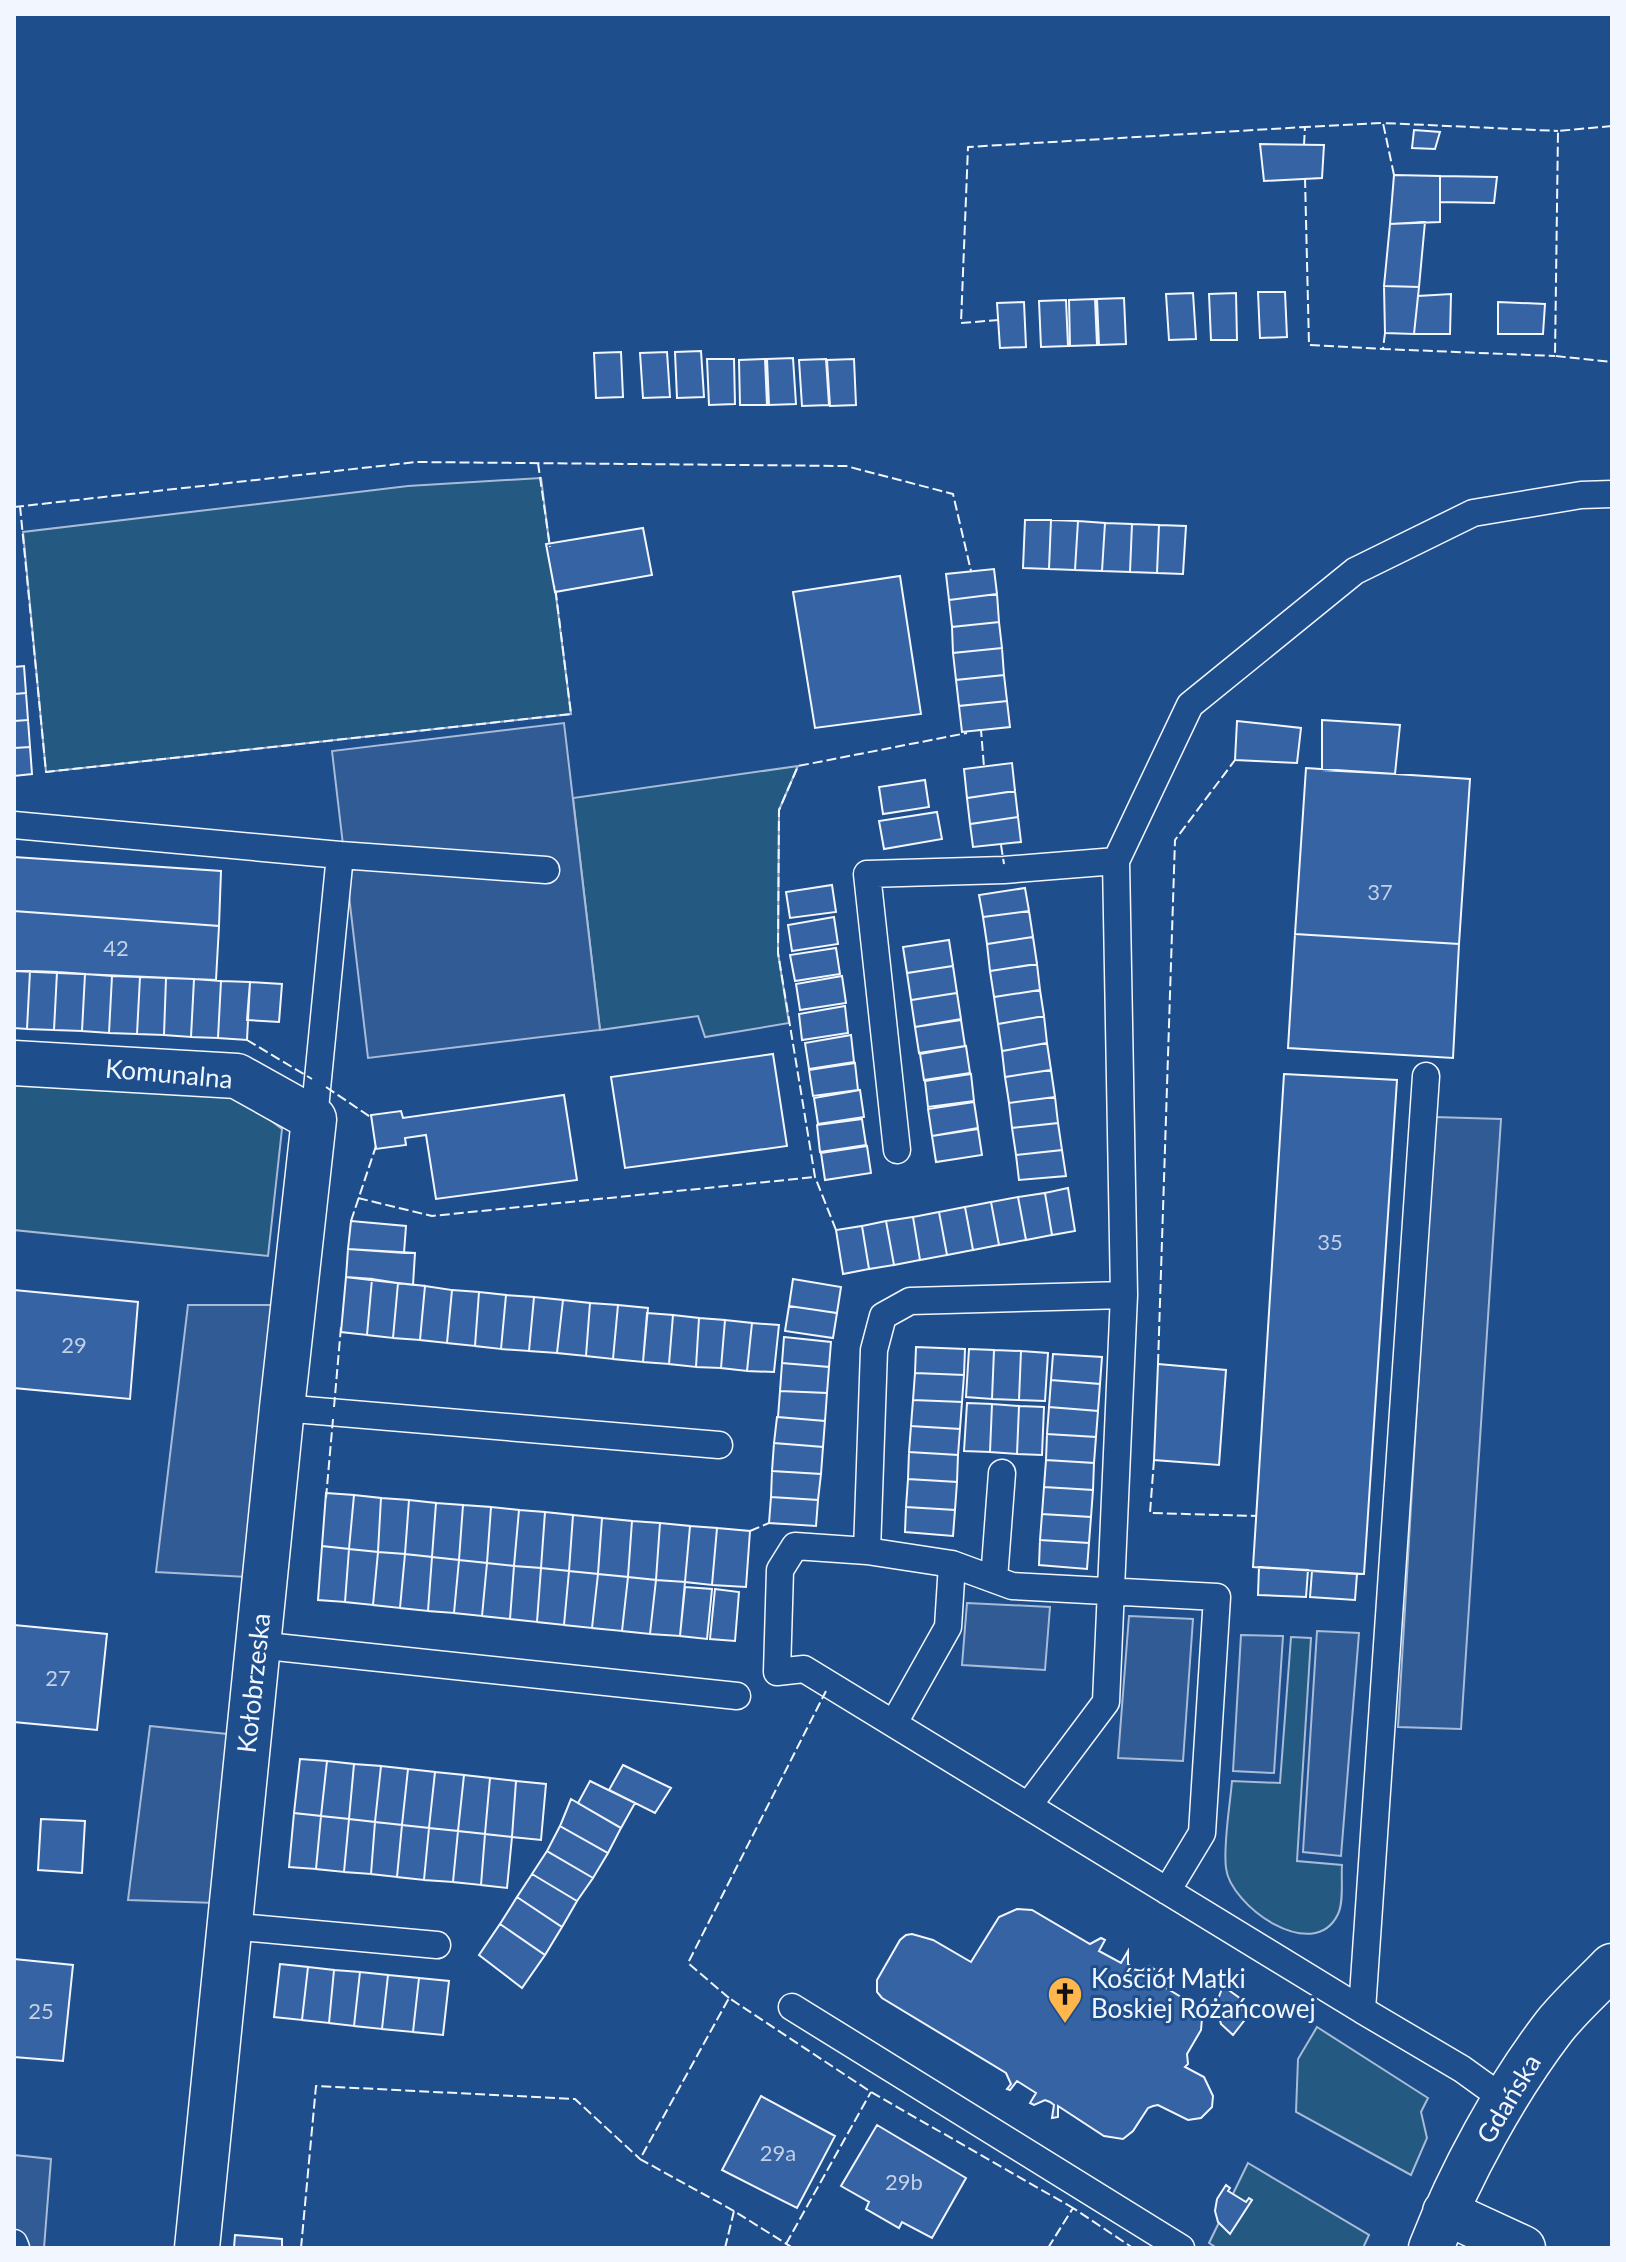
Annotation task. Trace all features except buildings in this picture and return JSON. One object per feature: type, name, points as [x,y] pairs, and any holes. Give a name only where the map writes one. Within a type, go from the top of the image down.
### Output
[{"type":"street","name":"Komunalna","points":[[14,1063],[237,1076],[314,1119]]},
{"type":"street","name":"Kołobrzeska","points":[[197,2248],[257,1645],[314,1119]]},
{"type":"street","name":"Gdańska","points":[[1438,2230],[1505,2100],[1554,2027],[1612,1966]]},
{"type":"street","points":[[1438,2230],[1523,2248]]},
{"type":"lane","points":[[1028,1806],[1106,1702],[1124,1295],[1116,861],[1190,705],[1355,571],[1473,513],[1581,495],[1612,494]]},
{"type":"lane","points":[[14,825],[340,855],[546,870]]},
{"type":"lane","points":[[314,1119],[340,855]]},
{"type":"lane","points":[[897,1150],[867,874],[1004,870],[1116,861]]},
{"type":"lane","points":[[1362,2010],[1426,1076]]},
{"type":"lane","points":[[867,1551],[874,1350],[883,1316],[910,1301],[1124,1295]]},
{"type":"lane","points":[[282,1408],[719,1445]]},
{"type":"lane","points":[[994,1579],[1002,1473]]},
{"type":"lane","points":[[1167,1891],[1202,1833],[1217,1597],[1012,1586],[952,1564],[867,1551],[795,1546],[780,1570],[777,1672],[804,1669],[894,1723],[1028,1806],[1167,1891],[1362,2010],[1462,2069],[1505,2100]]},
{"type":"lane","points":[[894,1723],[948,1627],[952,1564]]},
{"type":"lane","points":[[257,1645],[737,1696]]},
{"type":"lane","points":[[229,1926],[437,1945]]},
{"type":"lane","points":[[792,2007],[1181,2248]]},
{"type":"shaded area","points":[[541,478],[571,714],[46,772],[23,532],[408,486]]},
{"type":"shaded area","points":[[564,723],[600,1030],[368,1058],[332,751]]},
{"type":"shaded area","points":[[798,766],[779,810],[778,953],[789,1023],[705,1037],[698,1016],[600,1030],[573,798]]},
{"type":"shaded area","points":[[14,1085],[232,1091],[282,1129],[268,1256],[14,1230]]},
{"type":"shaded area","points":[[1434,1117],[1501,1119],[1461,1729],[1398,1727]]},
{"type":"shaded area","points":[[188,1305],[275,1305],[247,1577],[156,1572]]},
{"type":"shaded area","points":[[967,1603],[1050,1607],[1045,1670],[962,1665]]},
{"type":"shaded area","points":[[1129,1616],[1193,1619],[1183,1761],[1118,1758]]},
{"type":"shaded area","points":[[1317,1631],[1359,1633],[1341,1856],[1303,1852]]},
{"type":"shaded area","points":[[1241,1635],[1283,1636],[1274,1773],[1233,1771]]},
{"type":"shaded area","points":[[1291,1637],[1311,1638],[1297,1861],[1342,1865],[1342,1897],[1338,1914],[1326,1928],[1311,1934],[1293,1932],[1257,1913],[1231,1883],[1225,1858],[1232,1781],[1280,1783]]},
{"type":"shaded area","points":[[150,1726],[227,1734],[216,1903],[128,1900]]},
{"type":"shaded area","points":[[1317,2027],[1428,2098],[1421,2112],[1427,2138],[1411,2175],[1296,2112],[1298,2059]]},
{"type":"shaded area","points":[[14,2155],[51,2159],[44,2248],[14,2248]]},
{"type":"shaded area","points":[[1248,2163],[1369,2235],[1363,2248],[1217,2248],[1209,2243]]},
{"type":"fence","points":[[1304,145],[1305,127],[1383,123]]},
{"type":"fence","points":[[1394,175],[1383,123],[1558,131]]},
{"type":"fence","points":[[1612,126],[1558,131],[1555,356],[1612,362]]},
{"type":"fence","points":[[999,320],[961,323],[968,147],[1305,127]]},
{"type":"fence","points":[[1305,178],[1309,345],[1383,349]]},
{"type":"fence","points":[[1385,333],[1383,349],[1555,356]]},
{"type":"fence","points":[[14,507],[416,462],[846,466],[953,494],[971,571]]},
{"type":"fence","points":[[538,463],[550,547]]},
{"type":"fence","points":[[20,506],[46,772],[571,714],[555,586]]},
{"type":"fence","points":[[978,730],[981,730],[984,767]]},
{"type":"fence","points":[[836,1230],[815,1177],[778,953],[779,810],[798,766],[967,733]]},
{"type":"fence","points":[[1158,1364],[1175,840],[1235,760]]},
{"type":"fence","points":[[1001,845],[1004,864]]},
{"type":"fence","points":[[247,1040],[312,1079]]},
{"type":"fence","points":[[326,1087],[372,1118]]},
{"type":"fence","points":[[351,1221],[376,1146]]},
{"type":"fence","points":[[358,1198],[432,1216],[815,1177]]},
{"type":"fence","points":[[334,1407],[341,1327]]},
{"type":"fence","points":[[326,1498],[333,1419]]},
{"type":"fence","points":[[1154,1460],[1150,1513],[1257,1516]]},
{"type":"fence","points":[[750,1531],[769,1523]]},
{"type":"fence","points":[[729,1998],[688,1963],[826,1691]]},
{"type":"fence","points":[[734,2211],[640,2159],[729,1998],[871,2092],[1073,2208]]},
{"type":"fence","points":[[301,2248],[316,2086],[575,2099],[640,2159]]},
{"type":"fence","points":[[786,2244],[871,2092]]},
{"type":"fence","points":[[1048,2248],[1073,2208],[1133,2248]]},
{"type":"fence","points":[[725,2248],[734,2211],[793,2248]]},
{"type":"place","name":"Kościół Matki Boskiej Różańcowej","points":[[1065,2025]]}]
